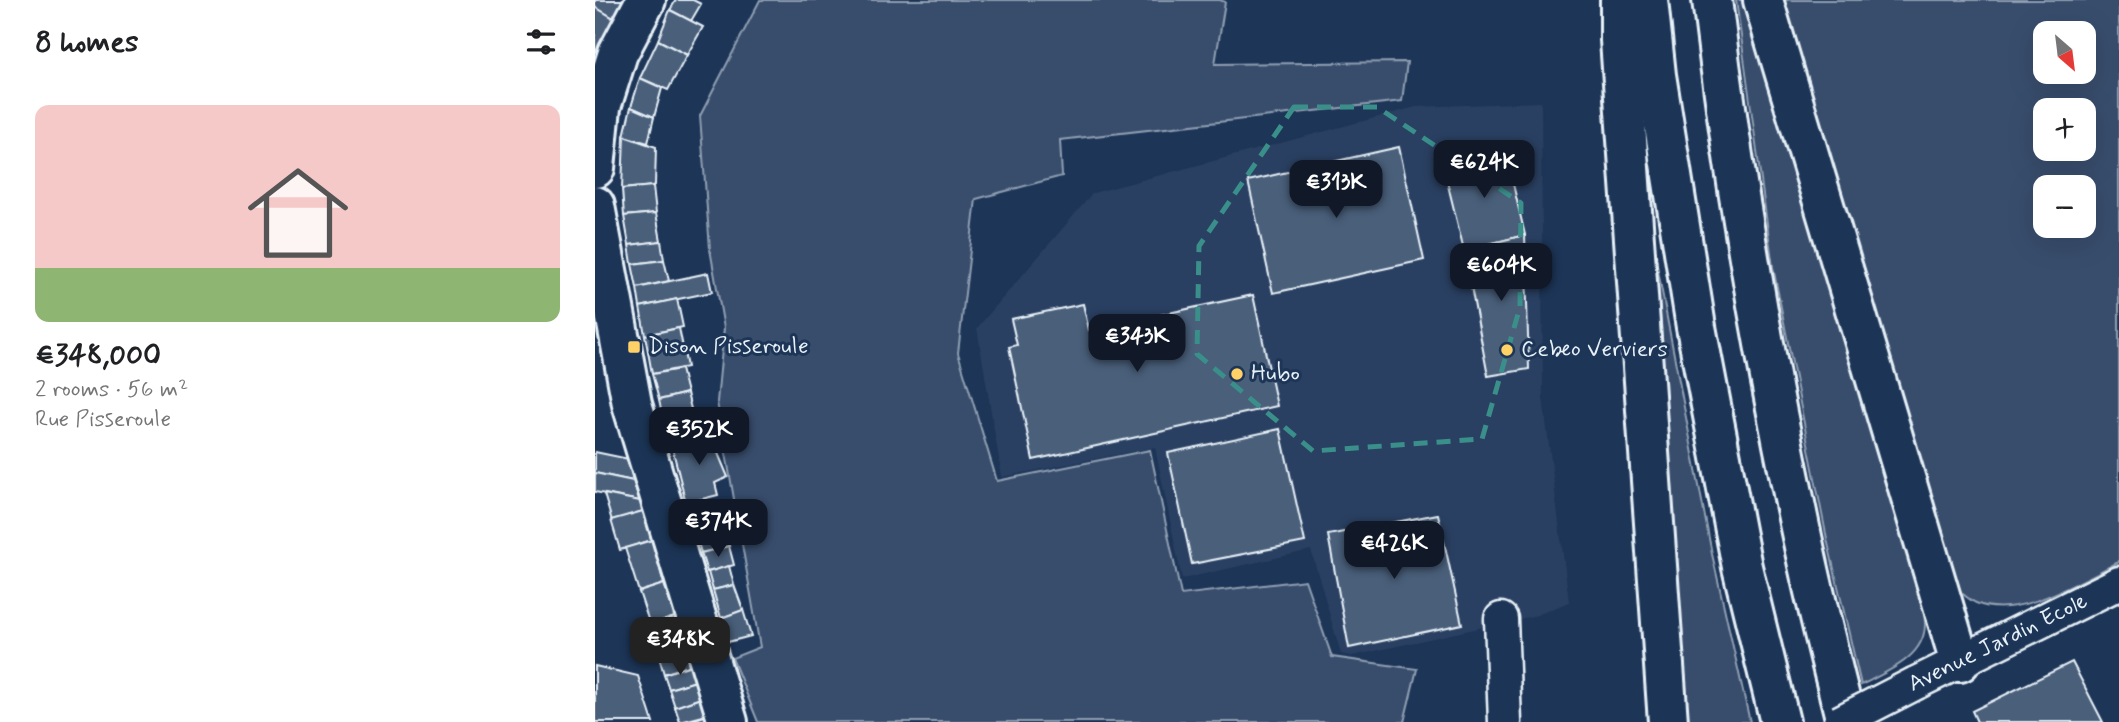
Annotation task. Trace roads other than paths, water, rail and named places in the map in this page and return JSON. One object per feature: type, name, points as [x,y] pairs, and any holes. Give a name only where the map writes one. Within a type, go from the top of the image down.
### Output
[{"type":"main road","points":[[595,168],[601,107],[618,53],[646,0]]},
{"type":"main road","points":[[1620,0],[1620,40],[1668,722]]},
{"type":"main road","points":[[1648,0],[1656,75],[1696,327],[1742,567],[1780,722]]},
{"type":"main road","points":[[1711,0],[1720,74],[1761,329],[1805,553],[1846,722]]},
{"type":"main road","points":[[1763,0],[1960,662]]},
{"type":"main road","points":[[595,206],[632,404],[728,722]]},
{"type":"street","name":"Avenue Jardin Ecole","points":[[1840,722],[2119,583]]},
{"type":"street","points":[[1501,619],[1505,722]]},
{"type":"place","name":"Dison Pisseroule","points":[[634,347]]},
{"type":"place","name":"Cebeo Verviers","points":[[1507,350]]},
{"type":"place","name":"Hubo","points":[[1237,374]]}]
